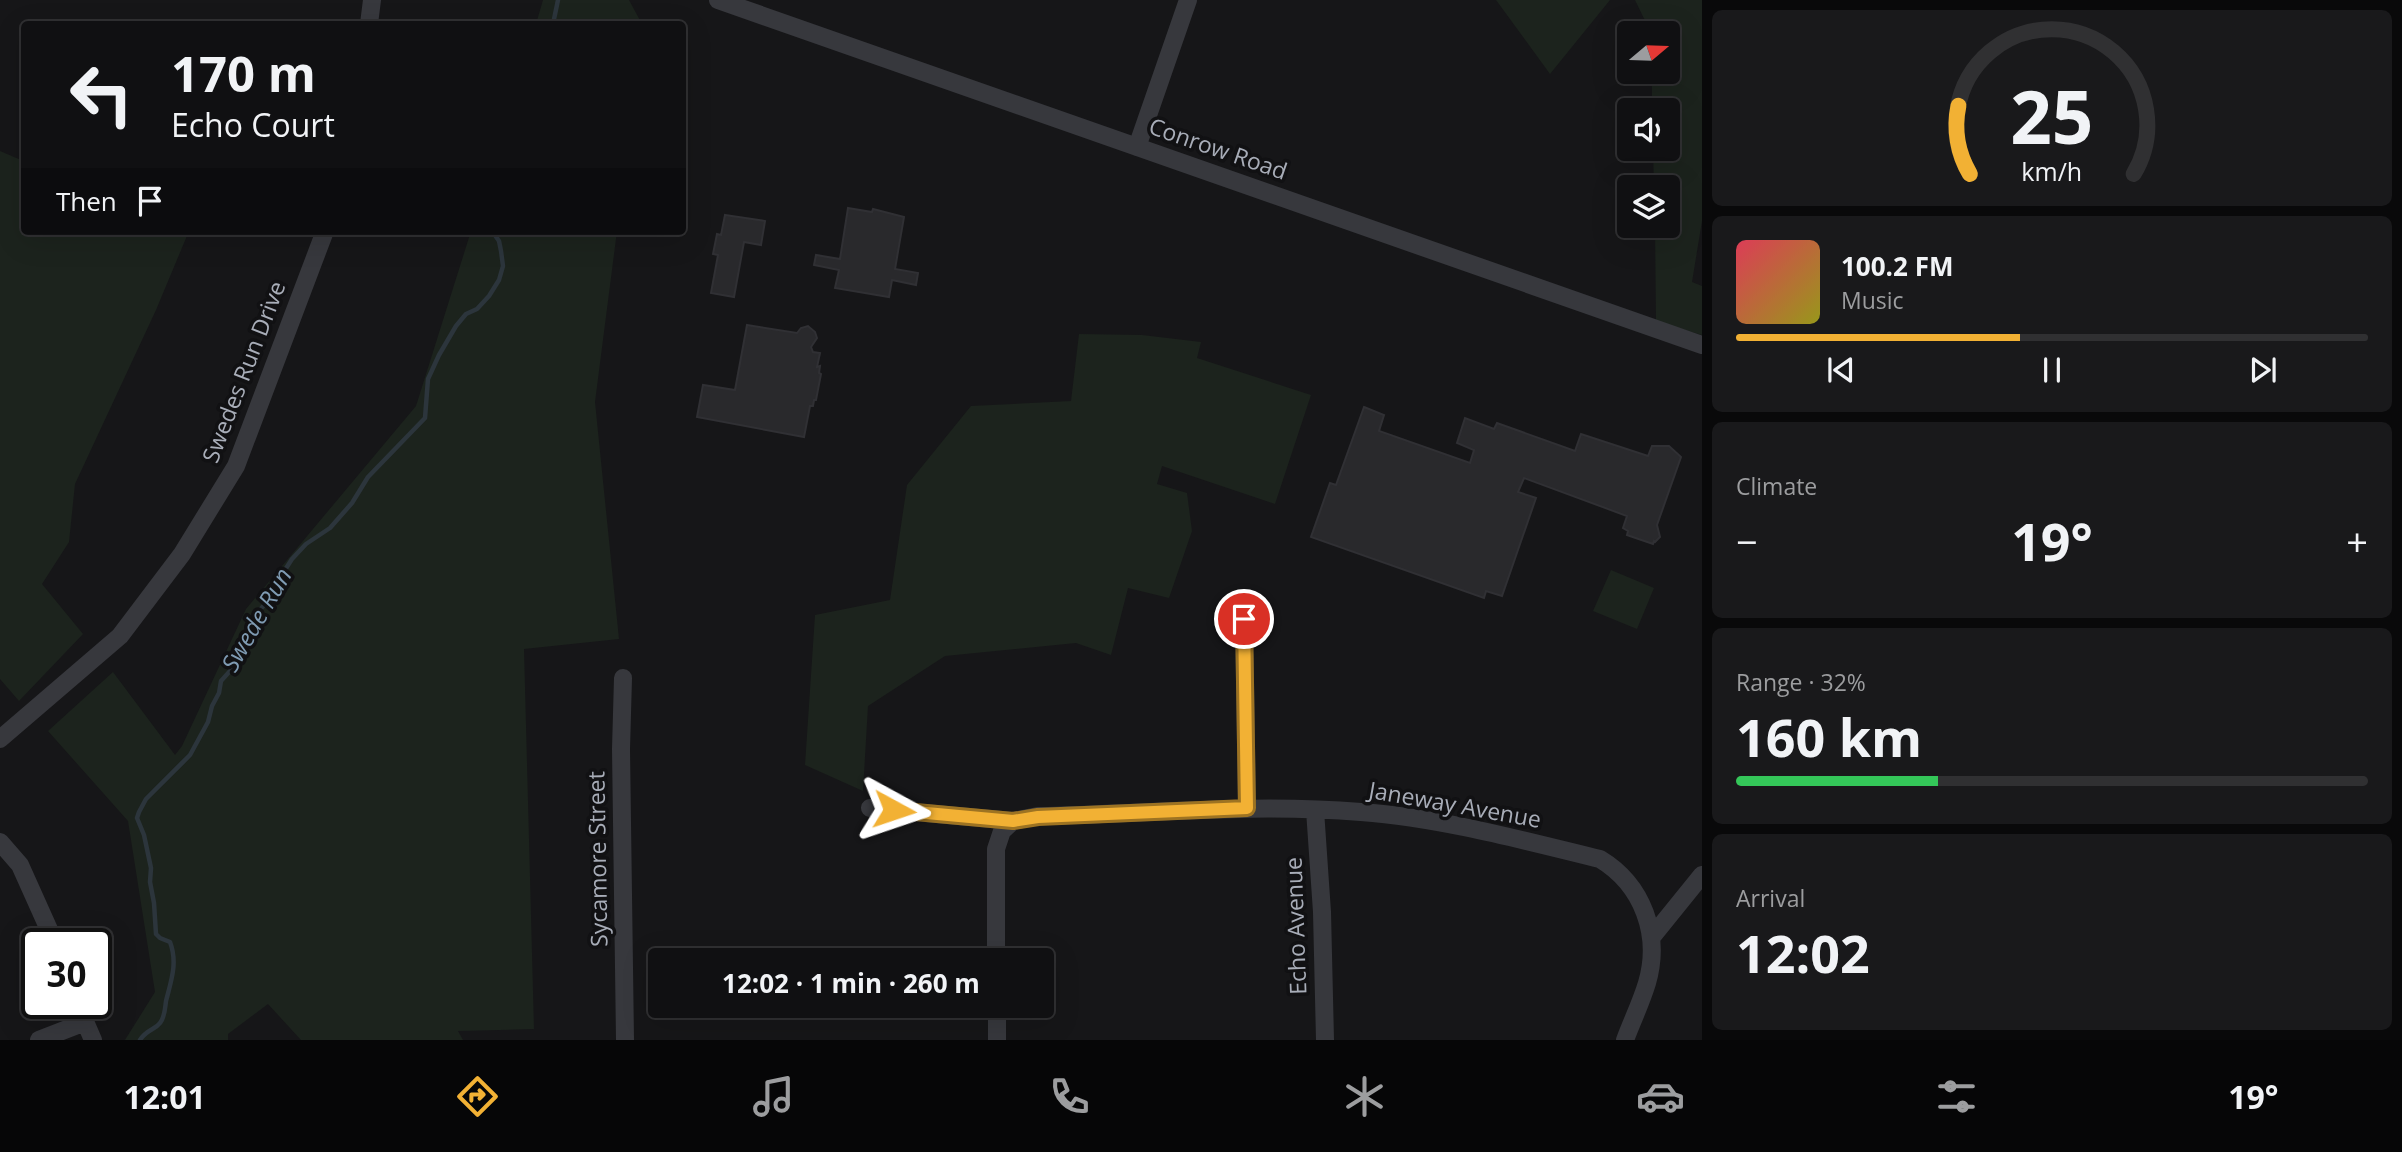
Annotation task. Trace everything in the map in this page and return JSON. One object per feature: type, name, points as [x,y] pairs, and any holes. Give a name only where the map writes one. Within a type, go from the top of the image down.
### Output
[{"type":"street","points":[[369,21],[372,0]]},
{"type":"street","name":"Conrow Road","points":[[718,0],[1702,345]]},
{"type":"street","points":[[1137,147],[1188,0]]},
{"type":"street","name":"Swedes Run Drive","points":[[0,739],[120,636],[182,554],[236,467],[323,235]]},
{"type":"street","points":[[1244,619],[1247,808]]},
{"type":"street","name":"Sycamore Street","points":[[623,678],[621,749],[625,1040]]},
{"type":"street","name":"Janeway Avenue","points":[[870,808],[1013,821],[1038,817],[1247,808],[1358,812],[1412,818],[1600,859],[1611,866],[1632,888],[1645,913],[1651,938]]},
{"type":"street","name":"Echo Avenue","points":[[1315,810],[1322,912],[1325,1040]]},
{"type":"street","points":[[996,948],[996,849],[1002,831],[1013,821]]},
{"type":"street","points":[[0,842],[19,865],[48,928]]},
{"type":"street","points":[[1625,1040],[1647,982],[1652,955],[1651,938],[1702,875]]},
{"type":"street","points":[[997,1018],[997,1040]]},
{"type":"street","points":[[84,1019],[93,1040]]},
{"type":"street","points":[[39,1040],[85,1022]]},
{"type":"shaded area","points":[[543,0],[629,0],[640,21],[537,21]]},
{"type":"shaded area","points":[[1496,0],[1610,0],[1550,74]]},
{"type":"shaded area","points":[[1635,0],[1702,0],[1702,221],[1692,282],[1702,286],[1702,335],[1656,321],[1655,238],[1680,238],[1680,175],[1654,175],[1653,161],[1680,161],[1680,98],[1652,98],[1652,84],[1680,84],[1680,21],[1645,21]]},
{"type":"shaded area","points":[[0,151],[21,160],[21,235],[187,235],[156,310],[75,484],[69,542],[42,584],[83,634],[19,701],[0,679]]},
{"type":"shaded area","points":[[470,235],[616,235],[595,402],[619,639],[524,649],[534,1029],[458,1031],[463,1040],[301,1040],[268,1004],[228,1034],[228,1040],[125,1040],[155,992],[128,821],[48,731],[113,672],[175,755],[182,746],[246,609],[416,406]]},
{"type":"shaded area","points":[[1079,334],[1142,335],[1201,342],[1197,358],[1311,395],[1275,504],[1162,466],[1157,484],[1187,493],[1192,531],[1169,598],[1128,588],[1111,655],[1076,643],[945,656],[868,706],[863,791],[805,765],[815,615],[890,600],[907,485],[971,406],[1071,401]]},
{"type":"shaded area","points":[[1611,570],[1654,588],[1637,629],[1593,611]]},
{"type":"building","points":[[848,208],[872,212],[873,209],[904,217],[895,269],[918,273],[916,285],[892,280],[889,297],[835,288],[839,270],[814,265],[816,255],[840,259]]},
{"type":"building","points":[[725,215],[765,221],[761,245],[744,242],[734,297],[711,293],[718,255],[713,254]]},
{"type":"building","points":[[747,325],[797,333],[808,326],[815,332],[817,338],[811,347],[813,352],[820,353],[817,367],[820,366],[821,374],[816,400],[813,406],[810,406],[804,437],[697,417],[703,385],[735,390]]},
{"type":"building","points":[[1364,407],[1384,415],[1379,431],[1470,463],[1474,450],[1457,443],[1465,418],[1494,429],[1497,423],[1575,451],[1581,434],[1648,456],[1652,446],[1669,446],[1681,457],[1657,525],[1660,537],[1653,544],[1627,535],[1628,531],[1623,528],[1627,516],[1524,478],[1518,492],[1536,498],[1502,596],[1486,591],[1484,598],[1311,537],[1330,483],[1336,485]]},
{"type":"waterway","name":"Swede Run","points":[[554,21],[558,0]]},
{"type":"waterway","name":"Swede Run","points":[[140,1040],[163,1018],[174,965],[170,942],[156,934],[151,868],[144,835],[137,818],[139,812],[146,799],[190,755],[208,722],[221,681],[239,661],[256,614],[278,590],[283,573],[292,559],[306,544],[330,528],[352,503],[368,477],[425,418],[428,379],[439,355],[456,326],[466,314],[477,309],[499,280],[503,266],[499,241],[495,235]]},
{"type":"route","points":[[894,810],[1013,821],[1027,817],[1247,808],[1244,619]]}]
